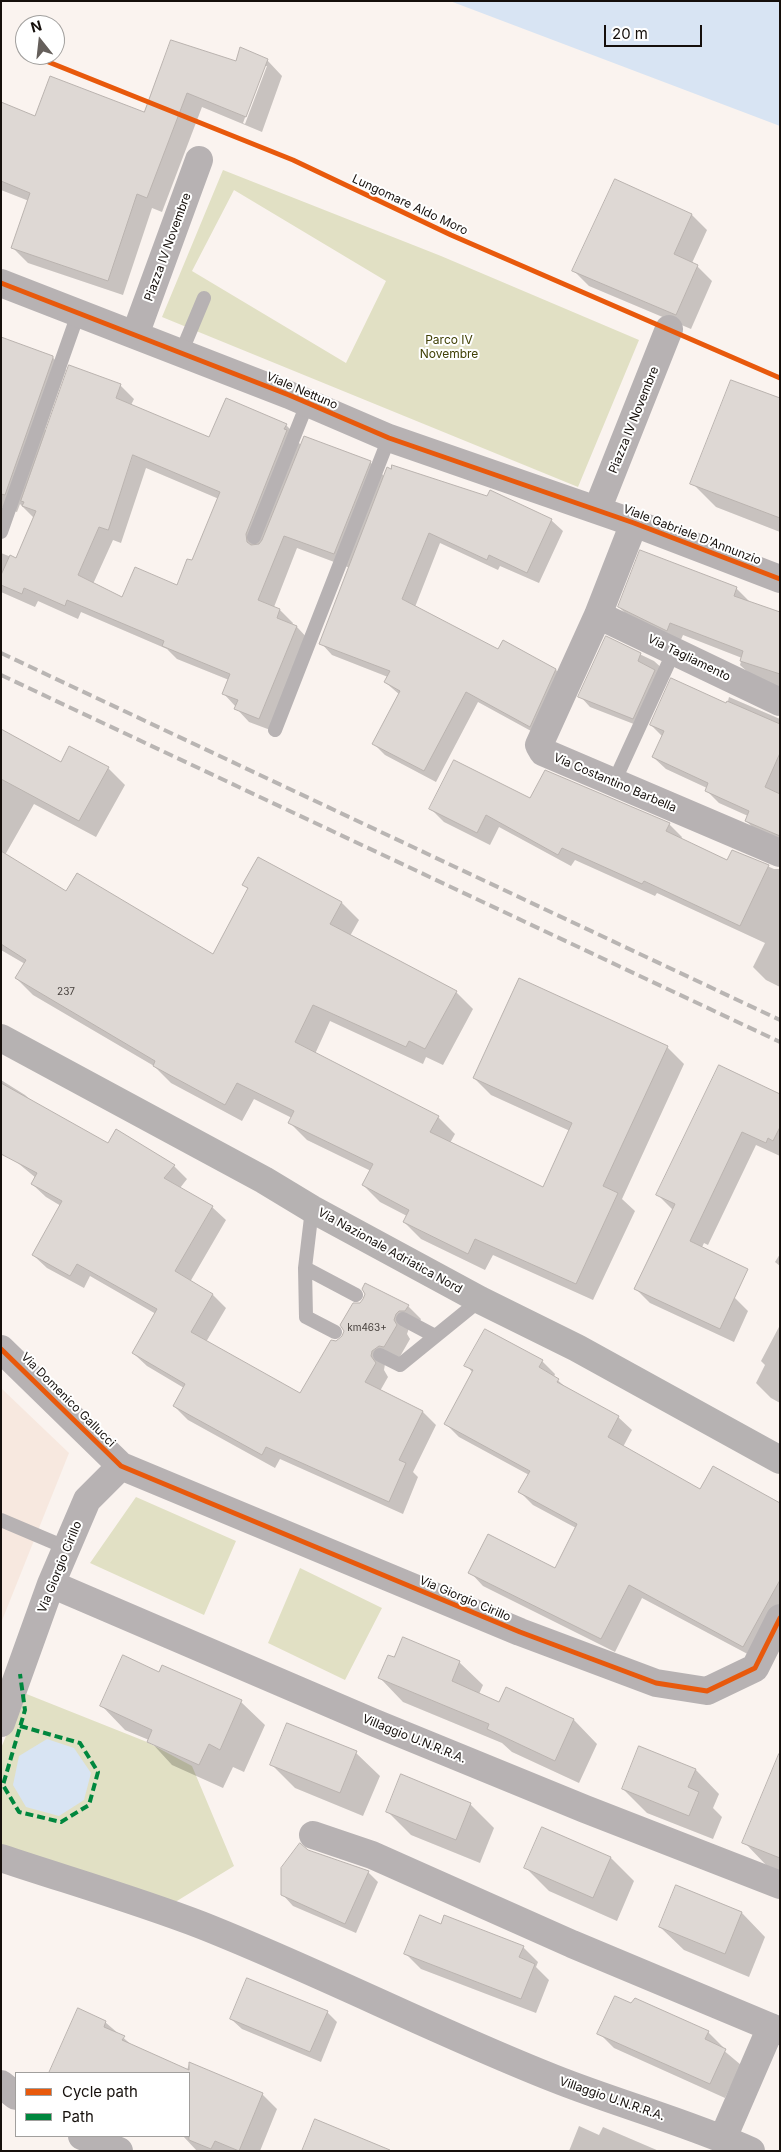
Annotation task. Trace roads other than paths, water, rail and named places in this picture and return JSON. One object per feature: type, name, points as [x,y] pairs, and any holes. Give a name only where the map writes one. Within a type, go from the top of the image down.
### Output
[{"type":"main road","name":"Via Nazionale Adriatica Nord","points":[[1,1038],[264,1180],[312,1209],[480,1300],[577,1348],[780,1460]]},
{"type":"street","name":"Piazza IV Novembre","points":[[135,335],[199,160]]},
{"type":"street","name":"Viale Nettuno","points":[[1,283],[181,353],[389,438],[597,510]]},
{"type":"street","name":"Piazza IV Novembre","points":[[597,510],[669,329]]},
{"type":"street","name":"Viale Gabriele D'Annunzio","points":[[597,510],[780,579]]},
{"type":"street","name":"Via Costantino Barbella","points":[[634,523],[598,614],[539,745],[543,752],[780,853]]},
{"type":"street","name":"Via Tagliamento","points":[[598,614],[780,702]]},
{"type":"street","name":"Via Domenico Gallucci","points":[[1,1348],[121,1466]]},
{"type":"street","name":"Via Giorgio Cirillo","points":[[1,1723],[51,1584],[87,1500],[121,1466],[520,1632],[656,1683],[707,1691],[755,1668],[780,1618]]},
{"type":"street","name":"Villaggio U.N.R.R.A.","points":[[51,1584],[375,1723],[585,1809],[780,1885]]},
{"type":"street","points":[[313,1835],[372,1856],[572,1944],[775,2029],[723,2138]]},
{"type":"street","name":"Villaggio U.N.R.R.A.","points":[[1,1858],[199,1924],[554,2078],[723,2138],[751,2151]]},
{"type":"street","points":[[1,2084],[15,2095]]},
{"type":"street","points":[[84,2137],[118,2151]]},
{"type":"lane","points":[[181,353],[204,298]]},
{"type":"lane","points":[[1,532],[78,314]]},
{"type":"lane","points":[[254,537],[307,404]]},
{"type":"lane","points":[[275,730],[389,438]]},
{"type":"lane","points":[[614,782],[674,651]]},
{"type":"lane","points":[[312,1209],[304,1268],[306,1317],[335,1332]]},
{"type":"lane","points":[[304,1268],[356,1295]]},
{"type":"lane","points":[[380,1355],[400,1365],[480,1300]]},
{"type":"lane","points":[[403,1319],[435,1336]]},
{"type":"lane","points":[[1,1520],[67,1548]]},
{"type":"water","points":[[450,1],[780,1],[780,126]]},
{"type":"water","points":[[47,1739],[74,1748],[91,1773],[84,1800],[59,1816],[26,1807],[13,1785],[19,1756]]},
{"type":"railway","points":[[1,653],[780,1020]]},
{"type":"railway","points":[[1,675],[780,1042]]},
{"type":"park label","name":"Parco IV Novembre","points":[[449,347]]}]
